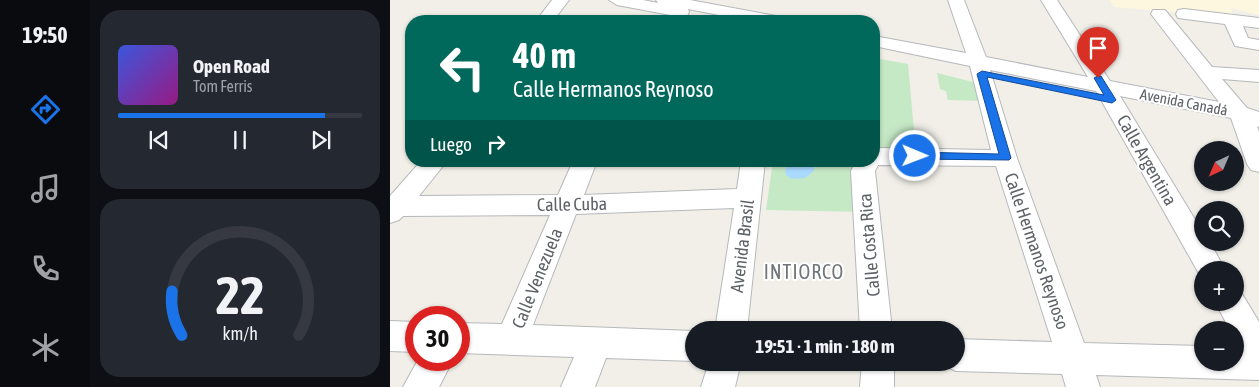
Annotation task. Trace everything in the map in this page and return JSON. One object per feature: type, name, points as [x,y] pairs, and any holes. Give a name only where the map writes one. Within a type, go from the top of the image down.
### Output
[{"type":"street","points":[[549,15],[560,0]]},
{"type":"street","points":[[617,0],[695,15]]},
{"type":"street","name":"Calle Hermanos Reynoso","points":[[956,0],[979,67],[1005,158],[1078,373]]},
{"type":"street","name":"Calle Argentina","points":[[1049,0],[1107,93],[1206,261]]},
{"type":"street","points":[[652,7],[741,15]]},
{"type":"street","points":[[1159,14],[1206,72],[1251,122],[1259,164]]},
{"type":"street","points":[[1184,14],[1231,18],[1259,23]]},
{"type":"street","points":[[1206,72],[1258,76],[1250,43],[1231,18]]},
{"type":"street","name":"Avenida Canadá","points":[[880,42],[979,67]]},
{"type":"street","name":"Avenida Canadá","points":[[880,52],[979,67],[1251,122]]},
{"type":"street","points":[[880,158],[1005,158]]},
{"type":"street","points":[[392,209],[430,167]]},
{"type":"street","name":"Calle Venezuela","points":[[512,340],[583,167]]},
{"type":"street","name":"Avenida Brasil","points":[[732,321],[752,167]]},
{"type":"street","name":"Calle Costa Rica","points":[[866,167],[863,171],[875,321]]},
{"type":"street","name":"Calle Cuba","points":[[392,209],[747,198]]},
{"type":"street","points":[[1235,311],[1259,352]]},
{"type":"street","points":[[390,336],[405,337]]},
{"type":"street","points":[[470,338],[685,346]]},
{"type":"street","points":[[578,387],[596,343]]},
{"type":"street","points":[[965,356],[1078,373],[1259,364]]},
{"type":"street","points":[[420,387],[429,371]]},
{"type":"street","points":[[718,387],[722,371]]},
{"type":"street","points":[[878,371],[878,387]]},
{"type":"shaded area","points":[[1110,0],[1259,0],[1259,15],[1231,8],[1233,17],[1114,7]]},
{"type":"green space","points":[[880,59],[908,64],[916,153],[880,150]]},
{"type":"green space","points":[[937,73],[977,83],[982,101],[948,100],[946,91],[940,89]]},
{"type":"green space","points":[[772,167],[865,167],[866,212],[766,210]]},
{"type":"water","points":[[787,167],[814,167],[814,171],[805,178],[792,179],[786,175],[785,170]]},
{"type":"district","name":"INTIORCO","points":[[804,271]]},
{"type":"route","points":[[915,156],[1005,158],[982,74],[1112,100],[1098,78]]}]
